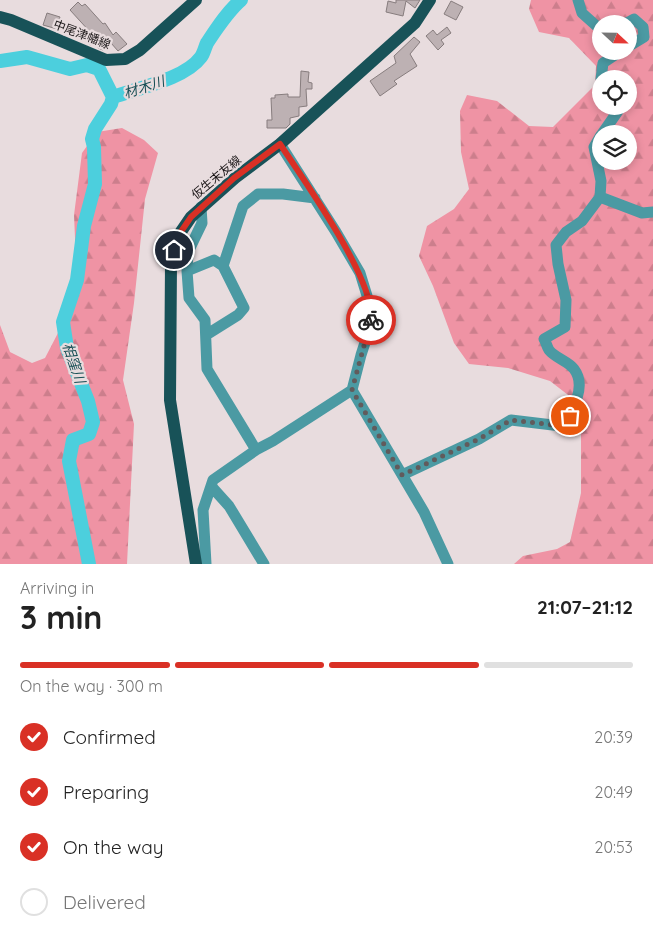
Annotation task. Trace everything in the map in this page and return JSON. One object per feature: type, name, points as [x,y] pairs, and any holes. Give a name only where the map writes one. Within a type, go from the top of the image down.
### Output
[{"type":"main road","name":"中尾津幡線","points":[[0,16],[106,60],[125,59],[140,50],[196,0]]},
{"type":"main road","name":"仮生末友線","points":[[196,564],[170,400],[171,263],[178,236],[191,217],[201,207],[234,178],[280,144],[415,23],[430,0]]},
{"type":"street","points":[[578,0],[582,13],[592,22]]},
{"type":"street","points":[[638,23],[642,27],[644,37],[638,41]]},
{"type":"street","points":[[206,564],[203,510],[213,480],[256,450],[352,390],[370,327],[372,312],[360,273],[280,144]]},
{"type":"street","points":[[402,475],[479,439],[511,420],[562,426],[570,416],[579,390],[580,380],[574,368],[549,350],[544,339],[565,326],[566,300],[556,245],[566,232],[582,221],[600,197],[601,181],[599,170]]},
{"type":"street","points":[[223,266],[243,206],[258,194],[283,194],[315,198]]},
{"type":"street","points":[[600,197],[642,212],[653,212]]},
{"type":"street","points":[[201,207],[202,223],[188,252],[189,298],[205,320],[208,370],[256,450]]},
{"type":"street","points":[[187,271],[214,260],[223,266],[244,308],[238,315],[206,335]]},
{"type":"street","points":[[352,390],[424,512],[448,564]]},
{"type":"street","points":[[211,486],[229,506],[264,564]]},
{"type":"green space","points":[[531,0],[653,0],[653,564],[514,564],[523,556],[557,549],[570,542],[581,493],[581,421],[572,398],[550,381],[508,368],[469,364],[454,343],[433,286],[419,256],[427,226],[454,209],[469,189],[461,152],[460,111],[467,95],[497,101],[529,126],[553,127],[592,88],[592,115],[637,115],[637,70],[596,70],[596,66],[569,38],[539,32],[529,9]]},
{"type":"green space","points":[[122,128],[144,140],[158,153],[145,199],[134,303],[123,380],[134,424],[127,564],[0,564],[0,325],[10,352],[32,363],[45,358],[71,308],[77,284],[74,215],[82,153],[97,132]]},
{"type":"building","points":[[396,0],[420,0],[415,8],[406,1],[403,16],[386,12],[388,1],[396,3]]},
{"type":"building","points":[[451,1],[463,7],[456,20],[444,14]]},
{"type":"building","points":[[78,2],[82,6],[85,4],[103,24],[105,23],[113,35],[116,32],[127,44],[118,51],[111,43],[103,50],[94,43],[90,45],[85,37],[91,33],[70,10]]},
{"type":"building","points":[[47,13],[60,17],[57,29],[43,25]]},
{"type":"building","points":[[447,27],[451,33],[441,40],[444,44],[438,50],[426,36],[433,30],[437,35]]},
{"type":"building","points":[[414,37],[420,42],[410,54],[417,66],[394,81],[397,84],[380,96],[370,81],[396,63],[394,56]]},
{"type":"building","points":[[301,71],[309,72],[308,82],[312,83],[312,89],[306,89],[307,106],[299,107],[299,116],[290,118],[290,124],[286,128],[267,128],[267,120],[272,120],[271,98],[275,98],[275,95],[288,94],[288,97],[300,97]]},
{"type":"waterway","name":"材木川","points":[[113,97],[173,77],[194,65],[203,54],[207,43],[223,20],[241,0]]},
{"type":"waterway","name":"材木川","points":[[0,61],[27,57],[70,69],[87,65],[99,69],[113,97]]},
{"type":"waterway","name":"相窪川","points":[[89,564],[69,461],[73,440],[89,434],[93,422],[88,401],[67,348],[63,322],[77,280],[84,226],[95,184],[92,139],[95,129],[111,104],[113,97]]},
{"type":"way so far","points":[[371,320],[352,390],[402,475],[479,439],[511,420],[562,426],[570,416]]},
{"type":"route","points":[[174,250],[178,236],[191,217],[234,178],[280,144],[360,273],[372,312],[371,320]]}]
